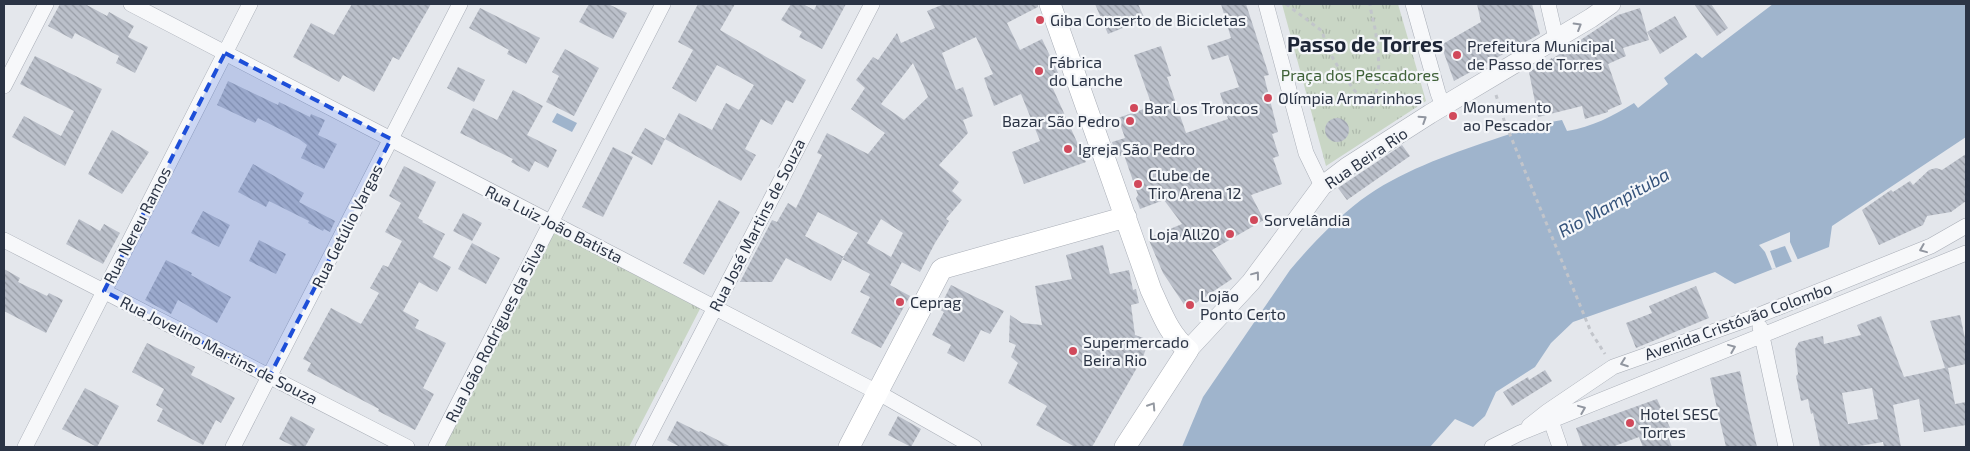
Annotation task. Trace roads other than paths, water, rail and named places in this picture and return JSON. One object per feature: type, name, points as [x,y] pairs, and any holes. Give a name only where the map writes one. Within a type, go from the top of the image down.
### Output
[{"type":"main road","points":[[1050,4],[1158,305],[1170,330],[1180,344],[1188,350]]},
{"type":"main road","points":[[849,447],[941,270],[1126,217]]},
{"type":"main road","name":"Rua Beira Rio","points":[[1125,447],[1188,350]]},
{"type":"street","points":[[4,86],[46,4]]},
{"type":"street","name":"Rua Luiz João Batista","points":[[131,4],[877,392],[974,447]]},
{"type":"street","name":"Rua Nereu Ramos","points":[[25,447],[250,4]]},
{"type":"street","name":"Rua Getúlio Vargas","points":[[234,447],[460,4]]},
{"type":"street","name":"Rua João Rodrigues da Silva","points":[[436,447],[662,4]]},
{"type":"street","name":"Rua José Martins de Souza","points":[[643,447],[872,4]]},
{"type":"street","points":[[1266,4],[1306,153],[1322,186]]},
{"type":"street","points":[[1413,4],[1443,106]]},
{"type":"street","points":[[1548,4],[1556,39]]},
{"type":"street","name":"Rua Beira Rio","points":[[1188,350],[1251,282],[1322,186],[1348,167],[1443,106],[1611,4]]},
{"type":"street","name":"Avenida Cristóvão Colombo","points":[[1492,447],[1520,434],[1550,416],[1613,367],[1757,316],[1931,246],[1966,226]]},
{"type":"street","name":"Rua Jovelino Martins de Souza","points":[[4,240],[407,447]]},
{"type":"street","name":"Avenida Cristóvão Colombo","points":[[1550,416],[1762,335],[1966,253]]},
{"type":"street","points":[[1757,316],[1786,447]]},
{"type":"street","points":[[1550,416],[1560,447]]},
{"type":"water","name":"Rio Mampituba","points":[[1773,4],[1966,4],[1966,137],[1832,226],[1829,247],[1735,284],[1715,272],[1573,322],[1551,343],[1535,367],[1496,392],[1485,416],[1473,427],[1455,419],[1430,447],[1182,447],[1203,397],[1290,270],[1324,233],[1361,200],[1391,181],[1424,165],[1510,134],[1562,120],[1567,131],[1585,127],[1602,120],[1634,103],[1638,108],[1668,84],[1664,78],[1696,53],[1702,58]]},
{"type":"water","points":[[557,113],[577,123],[572,132],[552,122]]},
{"type":"place","name":"Giba Conserto de Bicicletas","points":[[1040,20]]},
{"type":"place","name":"Prefeitura Municipal de Passo de Torres","points":[[1457,55]]},
{"type":"place","name":"Fábrica do Lanche","points":[[1039,71]]},
{"type":"place","name":"Olímpia Armarinhos","points":[[1268,98]]},
{"type":"place","name":"Bar Los Troncos","points":[[1134,108]]},
{"type":"place","name":"Monumento ao Pescador","points":[[1453,116]]},
{"type":"place","name":"Bazar São Pedro","points":[[1130,121]]},
{"type":"place","name":"Igreja São Pedro","points":[[1068,149]]},
{"type":"place","name":"Clube de Tiro Arena 12","points":[[1138,184]]},
{"type":"place","name":"Sorvelândia","points":[[1254,220]]},
{"type":"place","name":"Loja All20","points":[[1230,234]]},
{"type":"place","name":"Ceprag","points":[[900,302]]},
{"type":"place","name":"Lojão Ponto Certo","points":[[1190,305]]},
{"type":"place","name":"Supermercado Beira Rio","points":[[1073,351]]},
{"type":"place","name":"Hotel SESC Torres","points":[[1630,423]]},
{"type":"district","name":"Passo de Torres","points":[[1365,45]]},
{"type":"park label","name":"Praça dos Pescadores","points":[[1360,75]]}]
